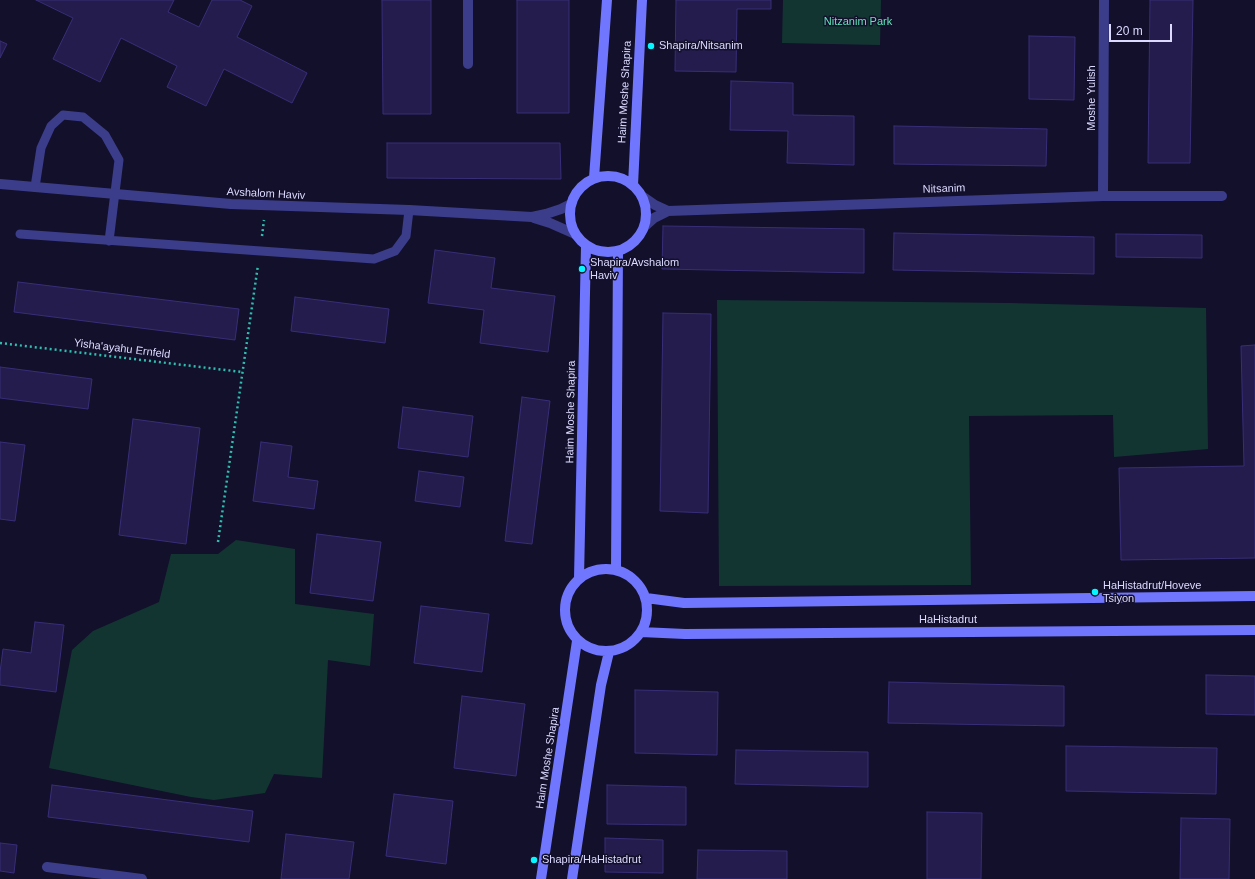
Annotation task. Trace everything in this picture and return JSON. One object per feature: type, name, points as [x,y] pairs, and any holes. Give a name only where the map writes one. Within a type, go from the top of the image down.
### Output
[{"type":"street","points":[[468,0],[468,64]]},
{"type":"street","points":[[594,178],[608,0]]},
{"type":"street","name":"Haim Moshe Shapira","points":[[633,185],[642,0]]},
{"type":"street","name":"Moshe Yulish","points":[[1103,196],[1104,0]]},
{"type":"street","points":[[604,176],[614,176],[624,179],[633,185],[642,196],[646,206],[644,226],[638,237],[630,246],[618,251],[607,253],[596,251],[586,246],[575,234],[571,224],[569,214],[574,195],[580,188],[594,178],[604,176]]},
{"type":"street","name":"Avshalom Haviv","points":[[0,184],[231,204],[409,210],[532,217],[575,234]]},
{"type":"street","name":"Nitsanim","points":[[642,196],[655,205],[668,210],[1103,196],[1222,196]]},
{"type":"street","name":"Avshalom Haviv","points":[[532,217],[546,214],[571,204]]},
{"type":"street","name":"Nitsanim","points":[[644,226],[668,210]]},
{"type":"street","name":"Haim Moshe Shapira","points":[[579,578],[586,246]]},
{"type":"street","points":[[616,570],[618,251]]},
{"type":"street","points":[[597,570],[616,570],[629,576],[639,585],[646,598],[648,610],[646,622],[641,632],[633,642],[622,649],[609,652],[598,651],[577,641],[569,629],[565,616],[565,602],[570,589],[579,578],[597,570]]},
{"type":"street","name":"HaHistadrut","points":[[646,598],[684,603],[1255,596]]},
{"type":"street","name":"HaHistadrut","points":[[641,632],[685,634],[1255,630]]},
{"type":"street","name":"Haim Moshe Shapira","points":[[541,879],[577,641]]},
{"type":"street","points":[[572,879],[601,685],[609,652]]},
{"type":"street","points":[[47,867],[142,879]]},
{"type":"lane","points":[[35,187],[41,148],[51,126],[63,115],[83,117],[105,136],[119,160],[109,241]]},
{"type":"lane","points":[[20,234],[374,259],[395,251],[406,236],[409,210]]},
{"type":"path","points":[[218,542],[266,206]]},
{"type":"path","name":"Yisha'ayahu Ernfeld","points":[[0,343],[242,372]]},
{"type":"green space","name":"Nitzanim Park","points":[[783,0],[881,0],[880,45],[782,43]]},
{"type":"green space","points":[[717,300],[1009,303],[1206,308],[1208,449],[1114,457],[1113,415],[969,416],[971,585],[719,586]]},
{"type":"green space","points":[[236,540],[295,549],[295,604],[374,614],[370,666],[328,660],[322,778],[274,774],[265,793],[214,800],[191,797],[49,768],[72,650],[93,631],[159,602],[171,554],[218,554]]},
{"type":"building","points":[[36,0],[174,0],[168,12],[199,27],[212,0],[240,0],[252,6],[237,37],[307,73],[292,103],[224,69],[206,106],[167,87],[177,66],[121,38],[100,82],[53,59],[73,18]]},
{"type":"building","points":[[382,0],[431,0],[431,114],[383,114]]},
{"type":"building","points":[[517,0],[569,0],[569,113],[517,113]]},
{"type":"building","points":[[676,0],[771,0],[771,9],[737,9],[736,72],[675,71]]},
{"type":"building","points":[[1150,0],[1193,0],[1190,163],[1148,163]]},
{"type":"building","points":[[1029,36],[1075,37],[1074,100],[1029,99]]},
{"type":"building","points":[[0,41],[7,44],[0,58]]},
{"type":"building","points":[[731,81],[793,83],[793,115],[854,116],[854,165],[787,163],[788,131],[730,130]]},
{"type":"building","points":[[894,126],[1047,129],[1046,166],[894,164]]},
{"type":"building","points":[[387,143],[560,143],[561,179],[387,178]]},
{"type":"building","points":[[663,226],[864,229],[864,273],[662,269]]},
{"type":"building","points":[[894,233],[1094,237],[1094,274],[893,270]]},
{"type":"building","points":[[1116,234],[1202,235],[1202,258],[1116,257]]},
{"type":"building","points":[[435,250],[495,258],[491,288],[555,296],[548,352],[480,343],[484,310],[428,303]]},
{"type":"building","points":[[18,282],[239,309],[235,340],[14,312]]},
{"type":"building","points":[[295,297],[389,309],[385,343],[291,331]]},
{"type":"building","points":[[663,313],[711,314],[708,513],[660,511]]},
{"type":"building","points":[[1255,345],[1255,558],[1121,560],[1119,468],[1244,466],[1241,346]]},
{"type":"building","points":[[0,367],[92,379],[88,409],[0,398]]},
{"type":"building","points":[[522,397],[550,401],[532,544],[505,541]]},
{"type":"building","points":[[403,407],[473,416],[468,457],[398,448]]},
{"type":"building","points":[[133,419],[200,428],[186,544],[119,535]]},
{"type":"building","points":[[0,442],[25,445],[15,521],[0,519]]},
{"type":"building","points":[[261,442],[292,446],[288,477],[318,481],[314,509],[253,501]]},
{"type":"building","points":[[419,471],[464,477],[460,507],[415,501]]},
{"type":"building","points":[[317,534],[381,542],[373,601],[310,593]]},
{"type":"building","points":[[421,606],[489,614],[482,672],[414,663]]},
{"type":"building","points":[[35,622],[64,625],[56,692],[0,685],[3,649],[31,653]]},
{"type":"building","points":[[1206,675],[1255,676],[1255,715],[1206,714]]},
{"type":"building","points":[[889,682],[1064,686],[1064,726],[888,723]]},
{"type":"building","points":[[635,690],[718,692],[717,755],[635,753]]},
{"type":"building","points":[[462,696],[525,704],[516,776],[454,768]]},
{"type":"building","points":[[1066,746],[1217,748],[1216,794],[1066,791]]},
{"type":"building","points":[[736,750],[868,752],[868,787],[735,784]]},
{"type":"building","points":[[52,785],[253,811],[249,842],[48,817]]},
{"type":"building","points":[[607,785],[686,787],[686,825],[607,824]]},
{"type":"building","points":[[394,794],[453,801],[446,864],[386,856]]},
{"type":"building","points":[[927,812],[982,813],[981,879],[927,879]]},
{"type":"building","points":[[1181,818],[1230,819],[1229,879],[1180,879]]},
{"type":"building","points":[[286,834],[354,842],[349,879],[281,879]]},
{"type":"building","points":[[605,838],[663,840],[663,873],[605,872]]},
{"type":"building","points":[[0,843],[17,845],[14,873],[0,871]]},
{"type":"building","points":[[698,850],[787,851],[787,879],[697,879]]},
{"type":"place","name":"Shapira/Nitsanim","points":[[651,46]]},
{"type":"place","name":"Shapira/Avshalom Haviv","points":[[582,269]]},
{"type":"place","name":"HaHistadrut/Hoveve Tsiyon","points":[[1095,592]]},
{"type":"place","name":"Shapira/HaHistadrut","points":[[534,860]]}]
